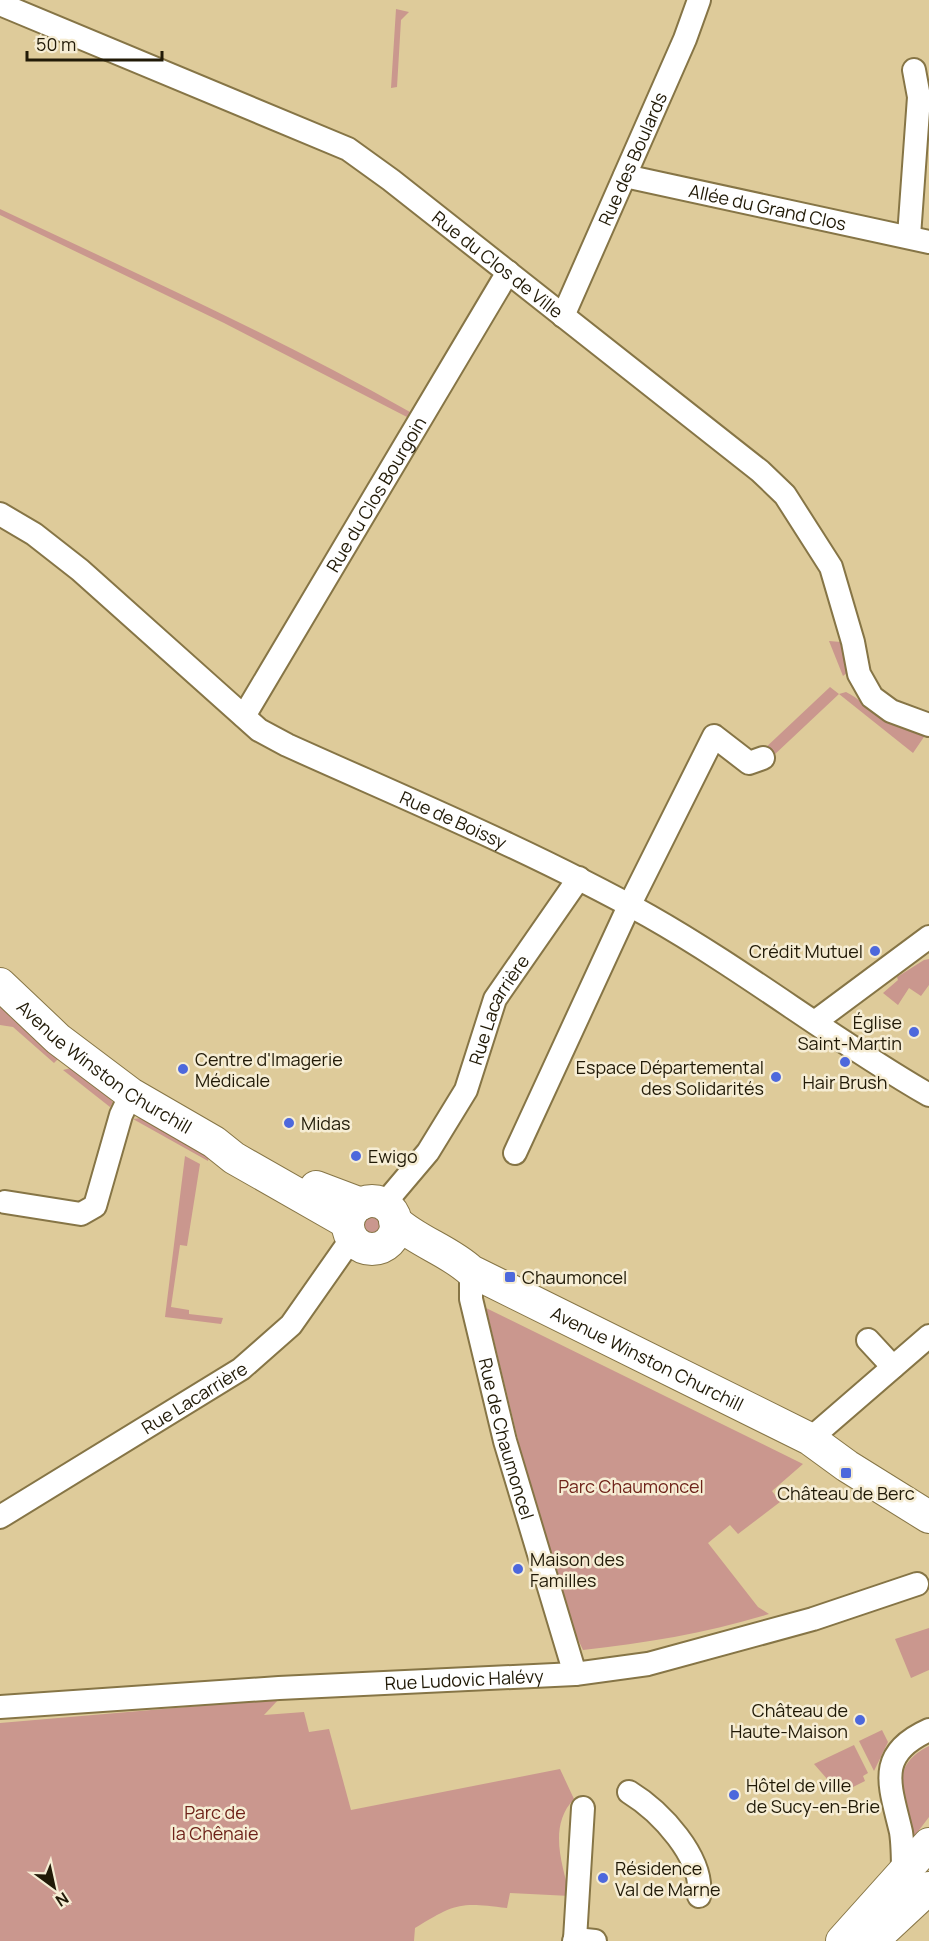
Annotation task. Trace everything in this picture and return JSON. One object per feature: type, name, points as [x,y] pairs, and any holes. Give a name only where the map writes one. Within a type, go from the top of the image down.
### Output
[{"type":"street","name":"Rue des Boulards","points":[[563,316],[699,0]]},
{"type":"street","name":"Rue du Clos de Ville","points":[[0,4],[348,149],[508,272],[760,471],[785,495],[831,567],[853,642],[859,674],[872,697],[891,711],[929,725]]},
{"type":"street","name":"Allée du Grand Clos","points":[[625,176],[919,239],[919,97],[914,70]]},
{"type":"street","name":"Rue du Clos Bourgoin","points":[[244,716],[508,272]]},
{"type":"street","name":"Rue de Boissy","points":[[0,514],[33,534],[80,570],[259,730],[287,745],[579,878],[734,967],[816,1021],[872,1062],[929,1095]]},
{"type":"street","points":[[515,1153],[629,906],[714,736],[749,763],[763,758]]},
{"type":"street","name":"Rue Lacarrière","points":[[0,1517],[241,1369],[291,1325],[428,1152],[465,1090],[495,999],[579,878]]},
{"type":"street","points":[[816,1021],[929,937]]},
{"type":"street","name":"Avenue Winston Churchill","points":[[0,984],[58,1039],[131,1094],[214,1142],[234,1158],[370,1223],[399,1248],[451,1268],[471,1271],[816,1443],[852,1455],[929,1495]]},
{"type":"street","points":[[5,1202],[81,1214],[95,1206],[121,1115],[131,1094]]},
{"type":"street","name":"Rue de Chaumoncel","points":[[471,1271],[471,1299],[505,1441],[575,1674]]},
{"type":"street","points":[[816,1443],[893,1367],[929,1336]]},
{"type":"street","points":[[868,1340],[893,1367]]},
{"type":"street","name":"Avenue Winston Churchill","points":[[816,1443],[847,1466],[929,1517]]},
{"type":"street","name":"Rue Ludovic Halévy","points":[[0,1707],[279,1688],[575,1674],[670,1660],[813,1619],[925,1579]]},
{"type":"street","points":[[916,1881],[901,1834],[889,1785],[889,1771],[896,1756],[910,1739],[929,1730]]},
{"type":"street","points":[[629,1792],[651,1806],[681,1840],[701,1882],[699,1896]]},
{"type":"street","points":[[581,1940],[584,1808]]},
{"type":"street","points":[[872,1941],[916,1881],[929,1844]]},
{"type":"street","points":[[842,1941],[916,1881]]},
{"type":"green space","points":[[396,9],[409,12],[401,20],[397,87],[391,88]]},
{"type":"green space","points":[[0,209],[258,332],[410,412],[407,417],[224,323],[0,215]]},
{"type":"green space","points":[[829,641],[841,642],[848,672],[843,676]]},
{"type":"green space","points":[[830,687],[839,694],[773,756],[761,752]]},
{"type":"green space","points":[[846,692],[882,718],[926,734],[913,753],[839,694]]},
{"type":"green space","points":[[929,959],[929,985],[921,996],[909,988],[898,1005],[883,993],[898,980],[897,977]]},
{"type":"green space","points":[[0,1005],[58,1059],[54,1063],[13,1027],[0,1025]]},
{"type":"green space","points":[[71,1068],[113,1102],[110,1107],[63,1070]]},
{"type":"green space","points":[[141,1118],[209,1156],[208,1161],[133,1119]]},
{"type":"green space","points":[[185,1156],[200,1164],[187,1246],[180,1245],[171,1307],[189,1310],[189,1314],[223,1318],[221,1324],[165,1317]]},
{"type":"green space","points":[[371,1215],[378,1218],[381,1225],[378,1232],[371,1235],[364,1232],[361,1225],[364,1218]]},
{"type":"green space","name":"Parc Chaumoncel","points":[[486,1308],[803,1464],[772,1491],[780,1502],[738,1534],[730,1525],[708,1543],[758,1607],[769,1614],[723,1627],[677,1636],[583,1650],[575,1633],[523,1460]]},
{"type":"green space","points":[[929,1628],[929,1670],[911,1678],[895,1639]]},
{"type":"green space","name":"Parc de la Chênaie","points":[[279,1699],[264,1715],[304,1712],[309,1732],[329,1729],[351,1810],[560,1769],[574,1799],[561,1821],[559,1833],[561,1858],[570,1896],[510,1893],[507,1908],[478,1905],[458,1906],[440,1913],[415,1928],[414,1941],[0,1941],[0,1723]]},
{"type":"green space","points":[[882,1730],[888,1742],[874,1771],[859,1741]]},
{"type":"green space","points":[[854,1745],[868,1773],[863,1776],[865,1781],[847,1790],[828,1780],[814,1764]]},
{"type":"green space","points":[[929,1746],[929,1817],[913,1838],[901,1786],[907,1764],[916,1754]]},
{"type":"place","name":"Crédit Mutuel","points":[[875,951]]},
{"type":"place","name":"Église Saint-Martin","points":[[914,1032]]},
{"type":"place","name":"Hair Brush","points":[[845,1062]]},
{"type":"place","name":"Centre d'Imagerie Médicale","points":[[183,1069]]},
{"type":"place","name":"Espace Départemental des Solidarités","points":[[776,1077]]},
{"type":"place","name":"Midas","points":[[289,1123]]},
{"type":"place","name":"Ewigo","points":[[356,1156]]},
{"type":"place","name":"Chaumoncel","points":[[510,1277]]},
{"type":"place","name":"Château de Berc","points":[[846,1473]]},
{"type":"place","name":"Maison des Familles","points":[[518,1569]]},
{"type":"place","name":"Château de Haute-Maison","points":[[860,1720]]},
{"type":"place","name":"Hôtel de ville de Sucy-en-Brie","points":[[734,1795]]},
{"type":"place","name":"Résidence Val de Marne","points":[[603,1878]]}]
